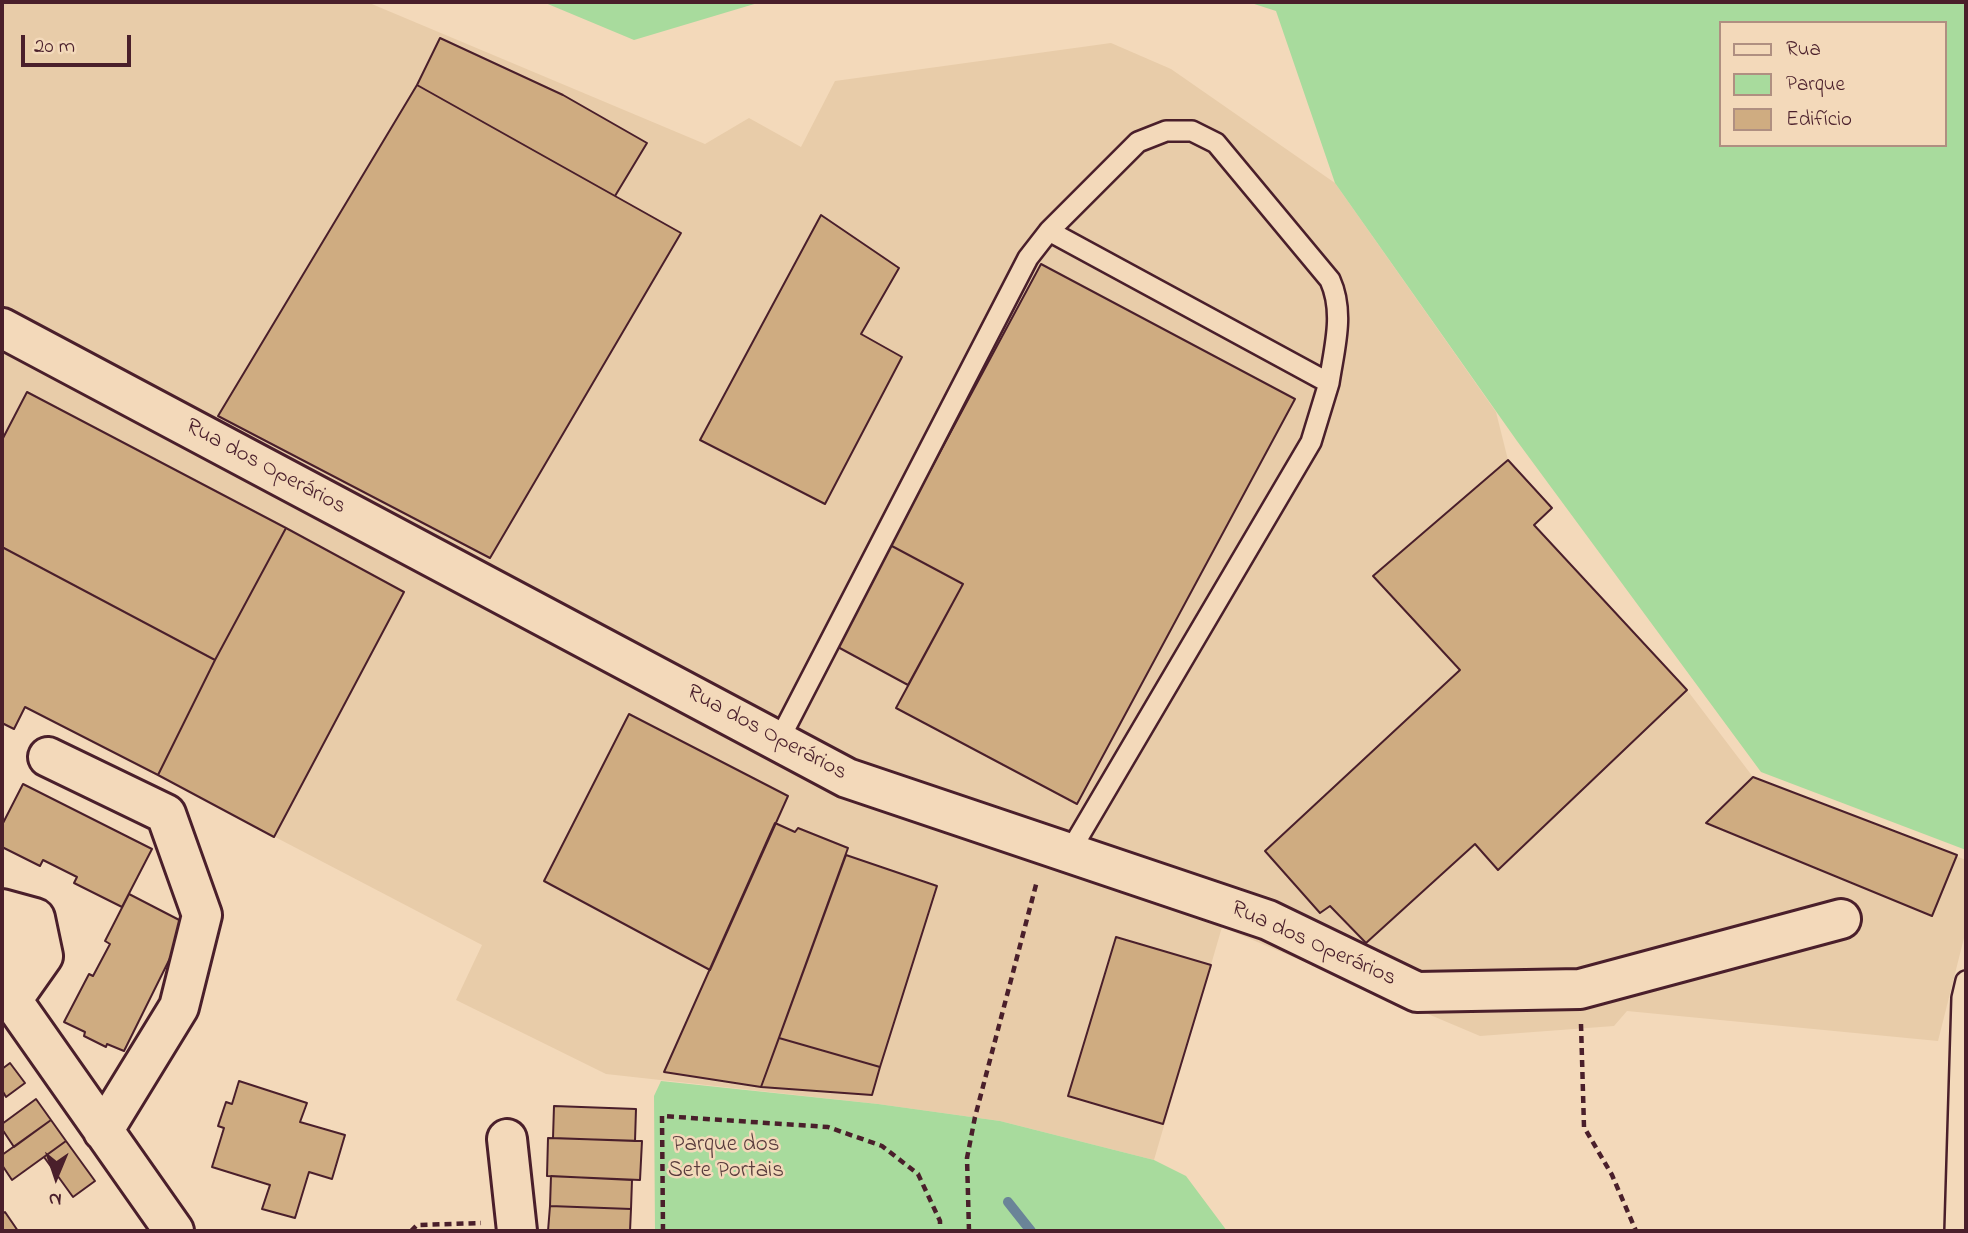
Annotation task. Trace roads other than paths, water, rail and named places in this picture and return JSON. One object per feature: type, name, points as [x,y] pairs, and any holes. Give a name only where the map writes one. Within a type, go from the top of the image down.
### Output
[{"type":"street","name":"Rua dos Operários","points":[[2,328],[847,778],[1268,920],[1417,992],[1580,989],[1841,919]]},
{"type":"street","points":[[48,757],[166,814],[202,915],[179,1007],[103,1131]]},
{"type":"street","points":[[2,909],[35,918],[43,956],[7,993]]},
{"type":"street","points":[[2,937],[7,993],[174,1231]]},
{"type":"street","points":[[507,1139],[517,1227]]},
{"type":"lane","points":[[778,741],[1028,258],[1049,232],[1138,142],[1166,131],[1192,131],[1216,143],[1331,280],[1338,296],[1338,317],[1329,383],[1311,442],[1058,849]]},
{"type":"lane","points":[[1049,232],[1329,383]]},
{"type":"lane","points":[[1955,1231],[1962,998],[1966,981]]},
{"type":"waterway","points":[[1008,1202],[1031,1231]]},
{"type":"park label","name":"Parque dos Sete Portais","points":[[726,1159]]}]
